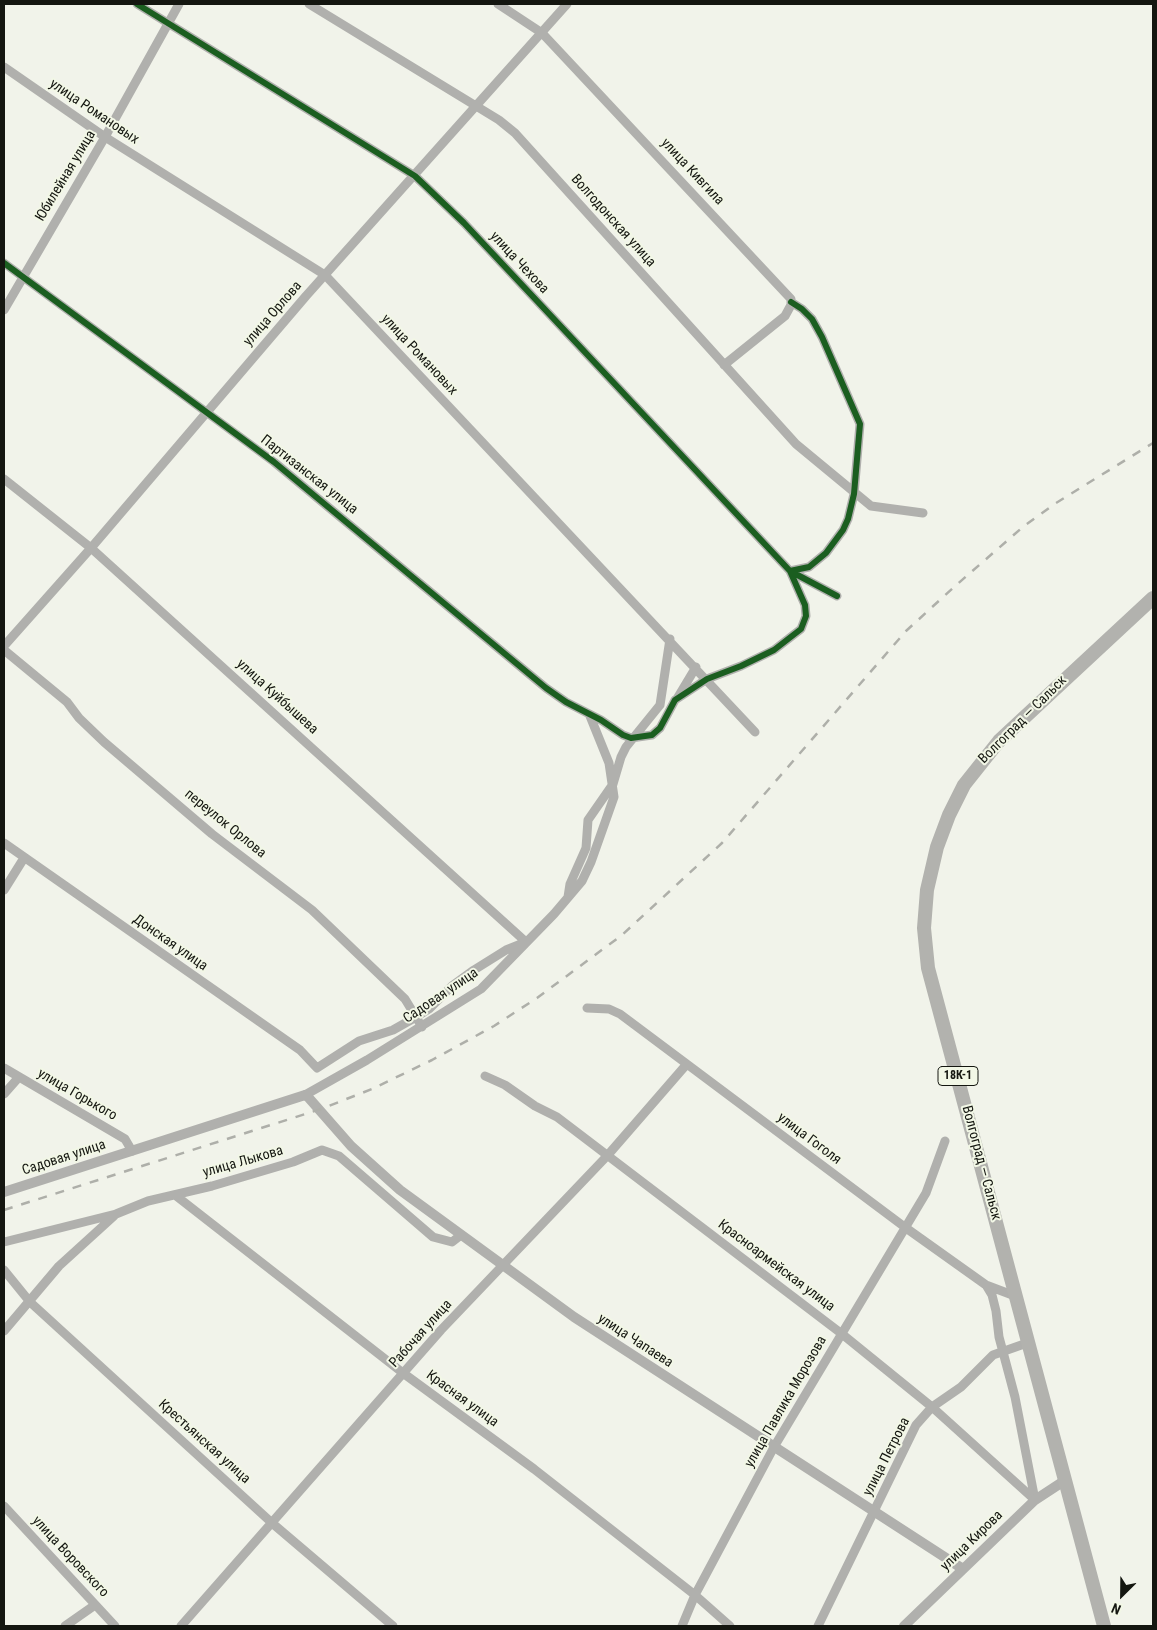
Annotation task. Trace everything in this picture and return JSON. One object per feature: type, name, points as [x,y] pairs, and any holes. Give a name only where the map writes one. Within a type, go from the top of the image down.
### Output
[{"type":"main road","name":"Волгоград — Сальск","points":[[1104,1626],[928,968],[924,928],[927,890],[937,847],[949,815],[964,785],[999,741],[1153,598]]},
{"type":"street","name":"улица Чехова","points":[[137,4],[415,176],[464,223],[790,571],[837,596]]},
{"type":"street","name":"Юбилейная улица","points":[[4,310],[180,4]]},
{"type":"street","name":"Волгодонская улица","points":[[309,4],[476,105],[515,133],[796,444],[857,497],[871,506],[881,509],[923,513]]},
{"type":"street","name":"улица Кивгила","points":[[498,4],[542,33],[788,294],[791,302],[812,319],[856,412],[860,433],[857,497],[843,530],[826,554],[809,567],[790,571]]},
{"type":"street","name":"улица Орлова","points":[[4,648],[325,275],[567,4]]},
{"type":"street","name":"улица Романовых","points":[[4,66],[105,137],[325,275],[708,679],[755,732]]},
{"type":"street","name":"Партизанская улица","points":[[4,264],[207,412],[342,517],[546,688],[623,735],[634,738]]},
{"type":"street","points":[[724,365],[785,316],[791,302]]},
{"type":"street","name":"улица Куйбышева","points":[[4,479],[91,548],[526,942]]},
{"type":"street","points":[[676,700],[708,679],[774,650],[801,629],[806,616],[805,605],[790,571]]},
{"type":"street","points":[[567,900],[570,884],[586,848],[588,820],[613,784],[621,757],[660,705],[670,639]]},
{"type":"street","name":"переулок Орлова","points":[[4,648],[67,702],[79,718],[104,742],[212,834],[312,910],[405,999],[422,1027]]},
{"type":"street","points":[[634,738],[652,735],[660,728],[696,668]]},
{"type":"street","points":[[526,942],[567,900],[582,881],[591,862],[614,797],[608,763],[590,716]]},
{"type":"street","name":"Донская улица","points":[[4,843],[300,1050],[317,1068]]},
{"type":"street","points":[[4,890],[24,858]]},
{"type":"street","name":"Садовая улица","points":[[317,1068],[359,1041],[393,1030],[416,1017],[429,1009],[452,986],[474,970],[506,950],[526,942]]},
{"type":"street","name":"Садовая улица","points":[[4,1192],[305,1095],[422,1027],[481,989],[526,942]]},
{"type":"street","name":"улица Гоголя","points":[[588,1008],[609,1009],[620,1014],[906,1228],[986,1285],[1016,1296]]},
{"type":"street","name":"Рабочая улица","points":[[181,1626],[403,1373],[607,1156],[686,1065]]},
{"type":"street","name":"улица Горького","points":[[4,1068],[125,1139],[132,1150]]},
{"type":"street","name":"Красноармейская улица","points":[[484,1076],[505,1085],[534,1106],[557,1117],[842,1334],[932,1407],[1035,1500]]},
{"type":"street","points":[[4,1094],[19,1077]]},
{"type":"street","name":"улица Чапаева","points":[[305,1095],[317,1104],[344,1138],[400,1190],[574,1317],[963,1569]]},
{"type":"street","name":"улица Павлика Морозова","points":[[682,1626],[695,1596],[774,1447],[926,1193],[945,1141]]},
{"type":"street","name":"улица Лыкова","points":[[4,1242],[116,1214],[148,1201],[293,1162],[322,1150],[339,1156],[433,1237],[452,1242],[461,1235]]},
{"type":"street","name":"Красная улица","points":[[175,1195],[403,1373],[534,1469],[695,1596],[730,1626]]},
{"type":"street","points":[[4,1331],[59,1266],[116,1214]]},
{"type":"street","name":"Крестьянская улица","points":[[4,1270],[30,1302],[272,1523],[393,1626]]},
{"type":"street","points":[[986,1285],[994,1302],[1035,1500]]},
{"type":"street","name":"улица Петрова","points":[[818,1626],[916,1426],[932,1407],[961,1387],[993,1355],[1027,1343]]},
{"type":"street","name":"улица Кирова","points":[[904,1626],[1035,1500],[1064,1481]]},
{"type":"street","name":"улица Воровского","points":[[4,1506],[115,1626]]},
{"type":"street","points":[[65,1626],[96,1605]]},
{"type":"railway","points":[[4,1210],[321,1109],[372,1089],[432,1060],[494,1026],[537,998],[622,935],[722,843],[906,631],[954,587],[1024,526],[1056,503],[1153,443]]},
{"type":"cycle path","points":[[137,4],[415,176],[464,223],[790,571],[837,596]]},
{"type":"cycle path","points":[[4,263],[274,462],[546,688],[566,702],[631,738],[652,735],[660,728],[675,700],[707,679],[741,666],[774,650],[801,629],[806,616],[805,605],[790,571],[809,567],[826,553],[843,530],[848,519],[854,494],[860,424],[822,337],[812,319],[791,302]]}]
